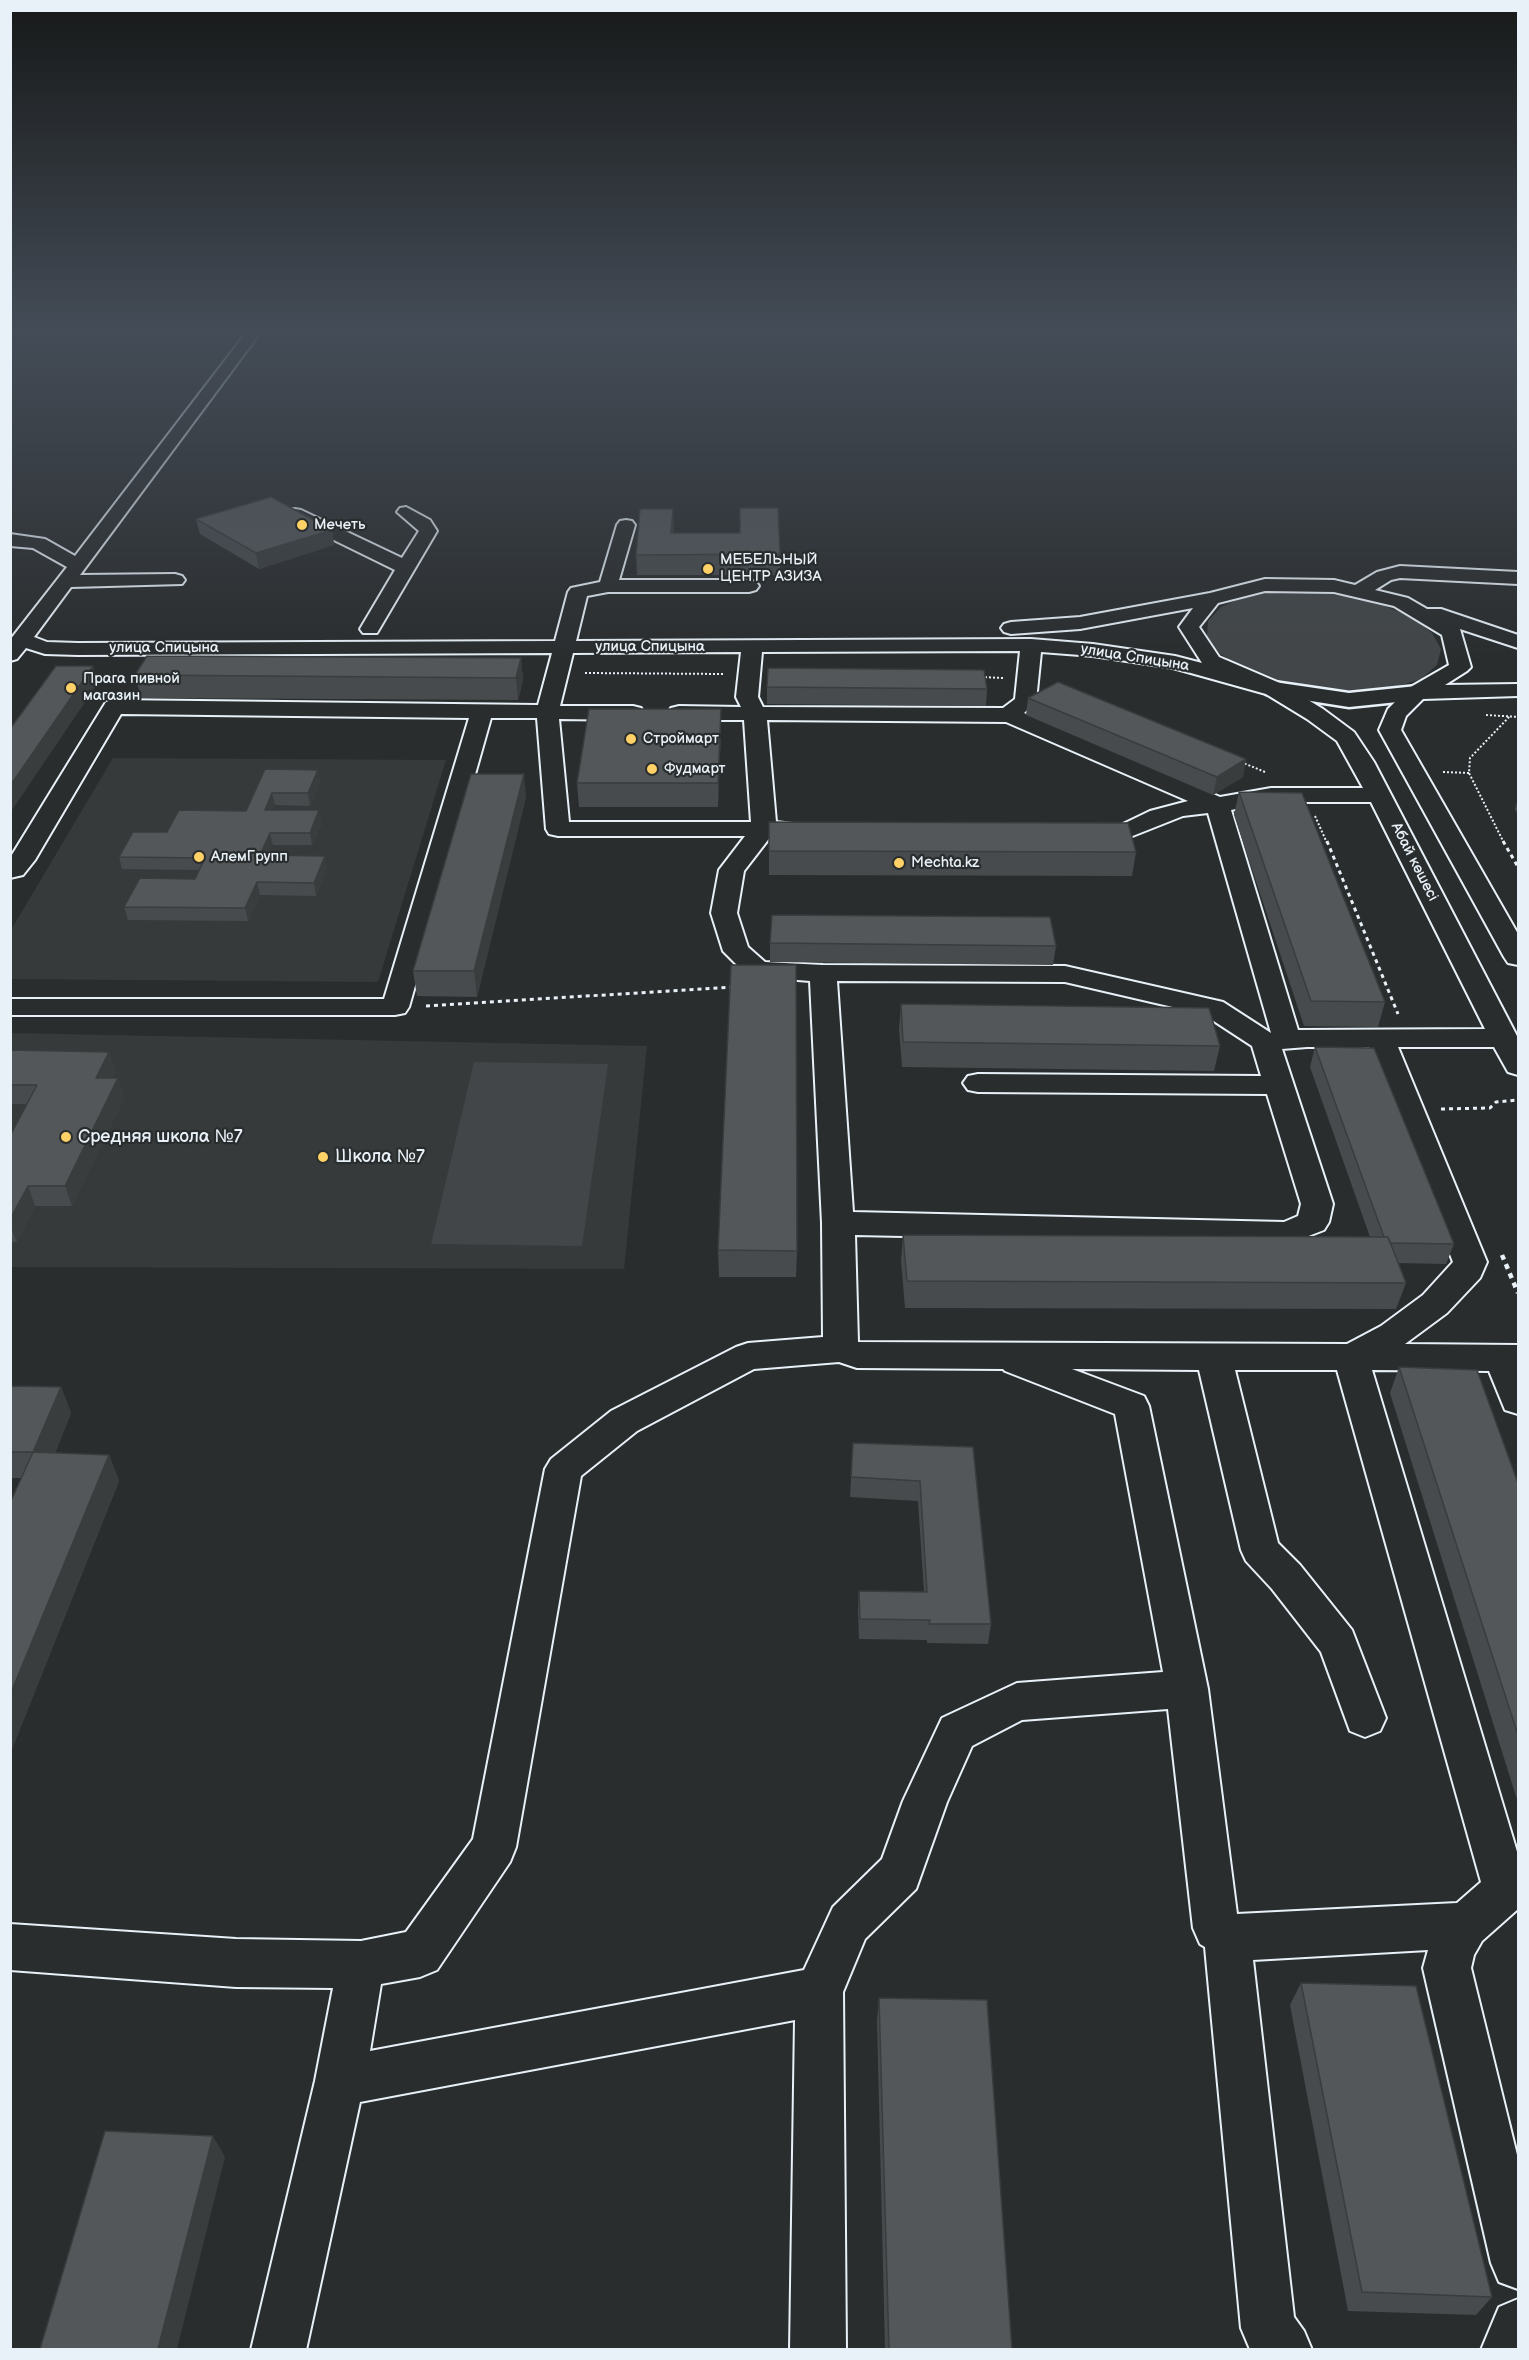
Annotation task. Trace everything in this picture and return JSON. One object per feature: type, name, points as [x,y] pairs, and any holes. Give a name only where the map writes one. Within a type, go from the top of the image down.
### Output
[{"type":"main road","points":[[1274,689],[1349,700],[1417,693]]},
{"type":"street","points":[[14,645],[66,581],[170,443]]},
{"type":"street","points":[[370,629],[428,531],[424,524],[406,512]]},
{"type":"street","points":[[295,514],[407,568]]},
{"type":"street","points":[[608,586],[626,525]]},
{"type":"street","points":[[10,540],[38,543],[78,565]]},
{"type":"street","points":[[1358,592],[1384,576],[1400,572],[1518,578]]},
{"type":"street","points":[[66,581],[175,580]]},
{"type":"street","name":"улица Спицына","points":[[14,645],[78,649],[1016,628],[1080,622],[1212,599],[1265,585],[1334,586],[1401,602]]},
{"type":"street","points":[[749,586],[608,586],[578,592],[547,712],[558,829],[811,830]]},
{"type":"street","points":[[1212,599],[1189,627],[1211,661],[1274,689]]},
{"type":"street","points":[[1401,602],[1518,642]]},
{"type":"street","points":[[1401,602],[1452,632],[1460,667],[1417,693],[1396,714],[1390,730],[1518,957]]},
{"type":"street","name":"улица Спицына","points":[[14,645],[63,631],[370,629],[752,646],[1031,645],[1093,650],[1175,662],[1274,689]]},
{"type":"street","points":[[1009,715],[1024,701],[1029,679],[1031,645]]},
{"type":"street","points":[[752,646],[747,697],[755,714],[764,829],[732,870],[724,913],[736,951],[758,970],[823,973],[1065,974],[1213,1008],[1276,1041],[1504,1038]]},
{"type":"street","name":"Абай көшесі","points":[[1274,689],[1315,714],[1346,737],[1362,762],[1518,1066]]},
{"type":"street","points":[[1417,693],[1518,690]]},
{"type":"street","points":[[10,870],[14,870],[22,860],[114,707],[1009,715],[1218,805]]},
{"type":"street","points":[[10,1007],[395,1007],[482,711]]},
{"type":"street","points":[[1067,831],[1125,832],[1180,809],[1218,805],[1271,795],[1379,795]]},
{"type":"street","points":[[838,1223],[1288,1233],[1313,1222],[1317,1204],[1279,1085],[1276,1041],[1218,805]]},
{"type":"street","points":[[823,973],[838,1223],[841,1349]]},
{"type":"street","points":[[1351,1358],[1393,1335],[1435,1304],[1468,1270],[1470,1262],[1394,1038]]},
{"type":"street","points":[[978,1083],[1279,1085]]},
{"type":"street","points":[[10,1947],[236,1962],[361,1965],[420,1953],[494,1847],[564,1469],[624,1421],[748,1356],[841,1349],[857,1355],[1510,1358],[1518,1400]]},
{"type":"street","points":[[1001,1356],[1131,1406],[1187,1689],[1216,1929],[1239,1938],[1466,1926]]},
{"type":"street","points":[[1214,1357],[1260,1550],[1286,1577],[1338,1643],[1365,1718]]},
{"type":"street","points":[[1351,1358],[1506,1890],[1466,1926],[1452,1946],[1447,1968],[1518,2263]]},
{"type":"street","points":[[818,2349],[819,1991],[849,1923],[900,1874],[925,1801],[957,1732],[1017,1702],[1187,1689]]},
{"type":"street","points":[[1227,1934],[1268,2328],[1285,2349]]},
{"type":"street","points":[[278,2349],[340,2081],[361,1965]]},
{"type":"street","points":[[340,2081],[819,1991]]},
{"type":"street","points":[[1508,2349],[1518,2326]]},
{"type":"path","points":[[558,672],[750,674]]},
{"type":"path","points":[[970,677],[1029,679]]},
{"type":"path","points":[[1510,716],[1470,758],[1469,773],[1490,818],[1518,867]]},
{"type":"path","points":[[1239,761],[1281,778],[1305,795],[1333,855],[1394,1038]]},
{"type":"path","points":[[395,1007],[735,987]]},
{"type":"path","points":[[1440,1110],[1490,1108],[1496,1102],[1518,1100]]},
{"type":"path","points":[[1500,1250],[1518,1293]]},
{"type":"shaded area","points":[[1311,591],[1348,596],[1382,605],[1412,617],[1432,633],[1441,649],[1437,665],[1421,679],[1392,688],[1355,691],[1315,689],[1276,681],[1242,668],[1219,653],[1207,636],[1208,621],[1221,607],[1244,597],[1275,592]]},
{"type":"shaded area","points":[[113,758],[446,760],[378,982],[11,979],[11,930]]},
{"type":"shaded area","name":"Школа №7","points":[[11,1033],[647,1046],[624,1269],[11,1267]]},
{"type":"shaded area","points":[[474,1062],[608,1064],[582,1246],[431,1244]]},
{"type":"building","points":[[271,497],[332,530],[256,553],[196,519]]},
{"type":"building","points":[[740,508],[778,508],[780,554],[636,555],[640,509],[673,509],[671,533],[740,533]]},
{"type":"building","points":[[147,656],[521,658],[516,678],[135,675]]},
{"type":"building","points":[[56,666],[93,666],[10,786],[10,729]]},
{"type":"building","points":[[768,668],[984,670],[987,689],[767,687]]},
{"type":"building","points":[[1058,682],[1246,759],[1217,777],[1028,698]]},
{"type":"building","name":"Фудмарт","points":[[589,709],[721,709],[718,783],[577,783]]},
{"type":"building","name":"АлемГрупп","points":[[265,769],[318,770],[308,793],[272,793],[265,810],[319,810],[310,833],[270,833],[260,855],[325,856],[314,883],[257,882],[245,908],[124,907],[140,878],[195,879],[205,858],[119,857],[133,832],[167,832],[179,810],[246,811]]},
{"type":"building","points":[[471,774],[524,774],[474,971],[413,971]]},
{"type":"building","points":[[1239,792],[1302,793],[1385,1002],[1311,1001]]},
{"type":"building","points":[[769,822],[1128,823],[1136,852],[769,851]]},
{"type":"building","points":[[772,915],[1050,917],[1056,946],[770,943]]},
{"type":"building","points":[[731,965],[796,965],[797,1251],[718,1250]]},
{"type":"building","points":[[901,1004],[1209,1008],[1220,1046],[903,1042]]},
{"type":"building","points":[[1315,1047],[1374,1048],[1454,1244],[1390,1243],[1388,1237],[1384,1237]]},
{"type":"building","name":"Средняя школа №7","points":[[10,1050],[109,1052],[96,1078],[118,1078],[65,1186],[28,1186],[10,1219],[10,1136],[37,1085],[10,1085]]},
{"type":"building","points":[[903,1235],[1388,1237],[1406,1283],[907,1281]]},
{"type":"building","points":[[1399,1367],[1477,1370],[1518,1483],[1518,1735]]},
{"type":"building","points":[[10,1386],[61,1387],[33,1452],[10,1452]]},
{"type":"building","points":[[853,1443],[973,1447],[991,1624],[929,1624],[930,1620],[860,1619],[859,1591],[927,1592],[920,1481],[851,1477]]},
{"type":"building","points":[[33,1452],[109,1455],[10,1695],[10,1503]]},
{"type":"building","points":[[1301,1983],[1416,1986],[1492,2297],[1362,2292]]},
{"type":"building","points":[[879,1998],[987,2000],[1012,2349],[889,2349]]},
{"type":"building","points":[[105,2131],[213,2136],[158,2349],[40,2349]]},
{"type":"place","name":"Мечеть","points":[[302,525]]},
{"type":"place","name":"МЕБЕЛЬНЫЙ ЦЕНТР АЗИЗА","points":[[708,569]]},
{"type":"place","name":"Прага пивной магазин","points":[[71,688]]},
{"type":"place","name":"Строймарт","points":[[631,739]]},
{"type":"place","name":"Фудмарт","points":[[652,769]]},
{"type":"place","name":"АлемГрупп","points":[[199,857]]},
{"type":"place","name":"Mechta.kz","points":[[899,863]]},
{"type":"place","name":"Средняя школа №7","points":[[66,1137]]},
{"type":"place","name":"Школа №7","points":[[323,1157]]}]
